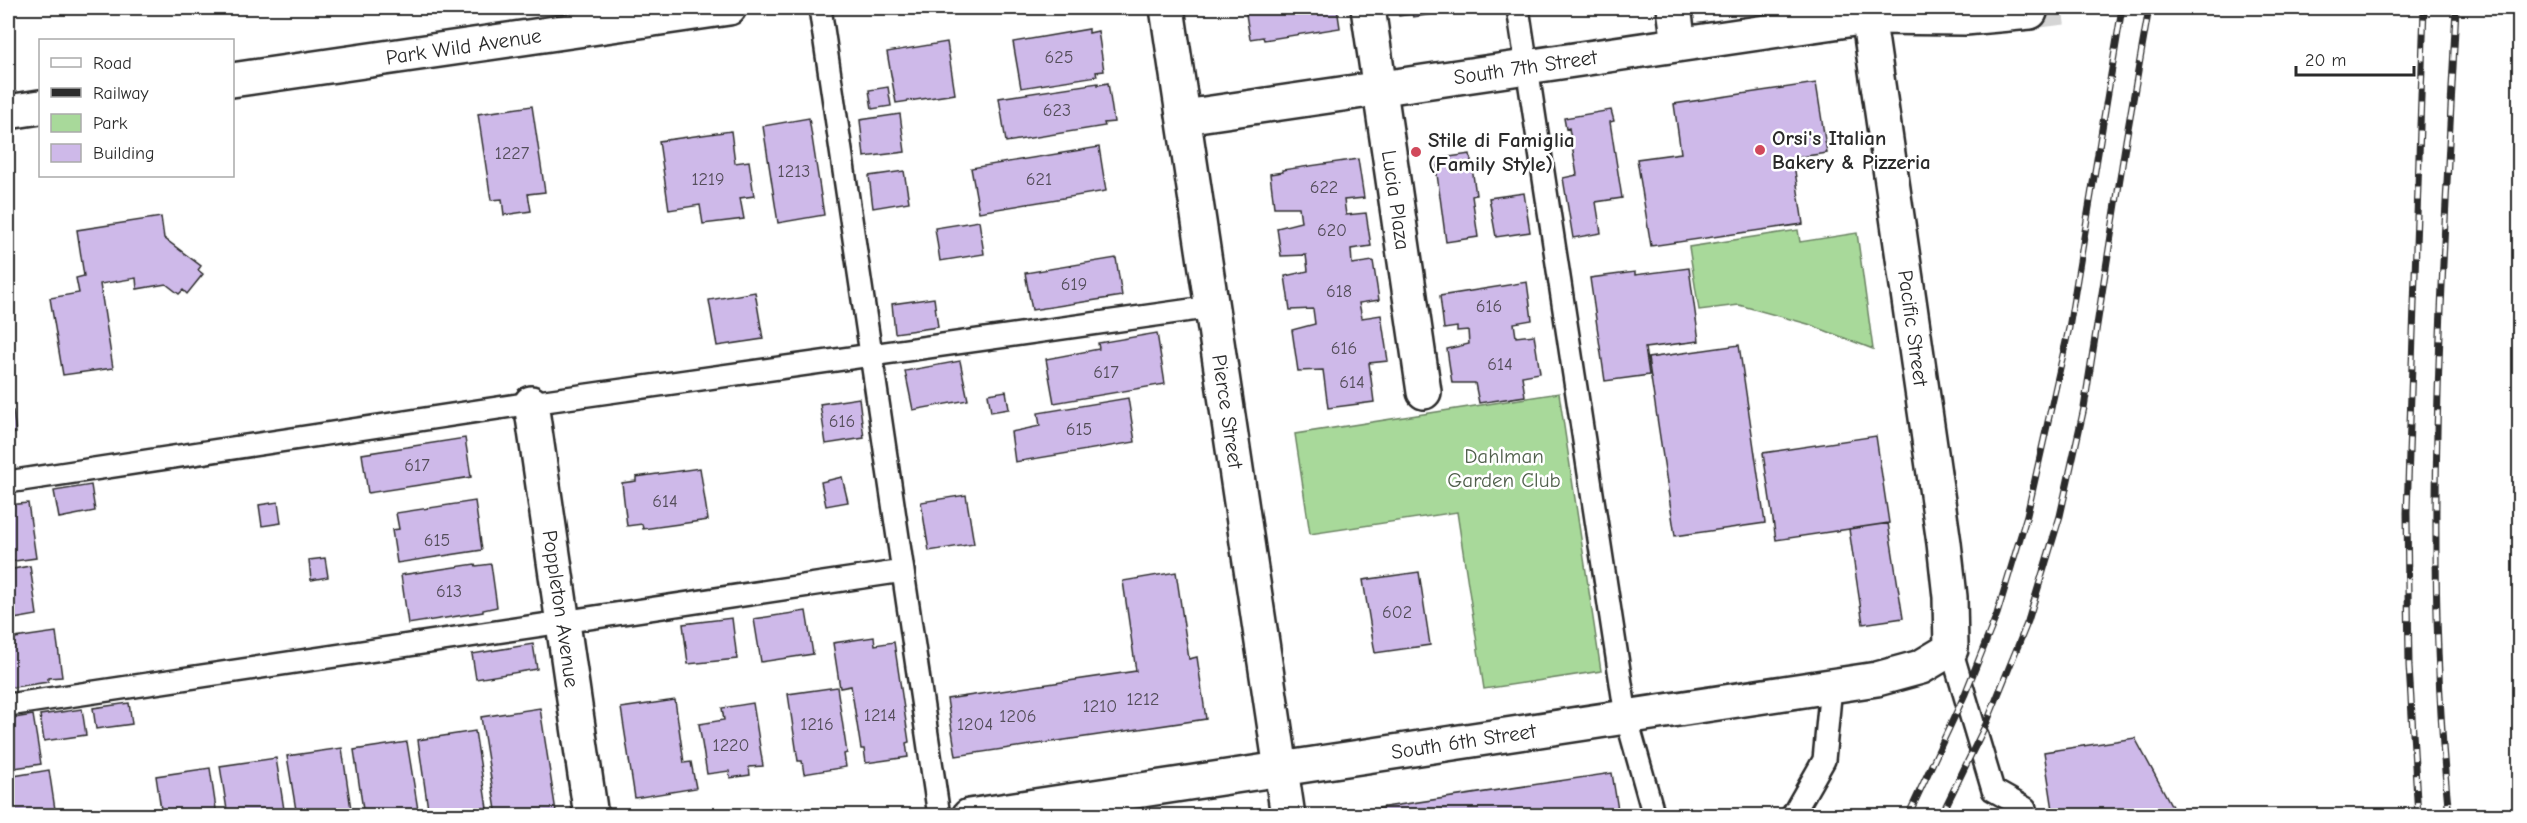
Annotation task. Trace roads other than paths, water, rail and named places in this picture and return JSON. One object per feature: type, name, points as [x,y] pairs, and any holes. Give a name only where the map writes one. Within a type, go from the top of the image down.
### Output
[{"type":"street","name":"Park Wild Avenue","points":[[234,80],[729,8]]},
{"type":"street","name":"Pierce Street","points":[[1167,8],[1288,816]]},
{"type":"street","name":"Lucia Plaza","points":[[1368,8],[1424,392]]},
{"type":"street","points":[[1674,8],[1679,44]]},
{"type":"street","name":"South 7th Street","points":[[1184,117],[1679,44],[1877,11],[1965,18],[2030,12]]},
{"type":"street","name":"Pacific Street","points":[[1877,11],[1944,543],[1950,597],[1951,649]]},
{"type":"street","points":[[8,112],[39,107]]},
{"type":"street","name":"Poppleton Avenue","points":[[531,403],[591,816]]},
{"type":"street","name":"South 6th Street","points":[[969,816],[1902,674],[1929,663],[1951,649]]},
{"type":"lane","points":[[820,8],[939,816]]},
{"type":"lane","points":[[1518,8],[1626,716],[1654,816]]},
{"type":"lane","points":[[8,482],[531,403],[1212,307]]},
{"type":"lane","points":[[8,705],[903,572]]},
{"type":"lane","points":[[1951,649],[1993,790],[2025,808],[2026,816]]},
{"type":"lane","points":[[1792,816],[1824,760],[1831,686]]},
{"type":"tunnel","points":[[2030,12],[2063,8]]},
{"type":"railway","points":[[1908,816],[1965,694],[1997,614],[2027,515],[2069,328],[2122,8]]},
{"type":"railway","points":[[1941,816],[1987,722],[2028,621],[2060,516],[2084,408],[2149,8]]},
{"type":"railway","points":[[2418,816],[2409,666],[2407,513],[2424,8]]},
{"type":"railway","points":[[2449,816],[2441,715],[2436,513],[2441,311],[2456,8]]},
{"type":"place","name":"Orsi's Italian Bakery & Pizzeria","points":[[1760,150]]},
{"type":"place","name":"Stile di Famiglia (Family Style)","points":[[1416,152]]},
{"type":"park label","name":"Dahlman Garden Club","points":[[1504,468]]}]
